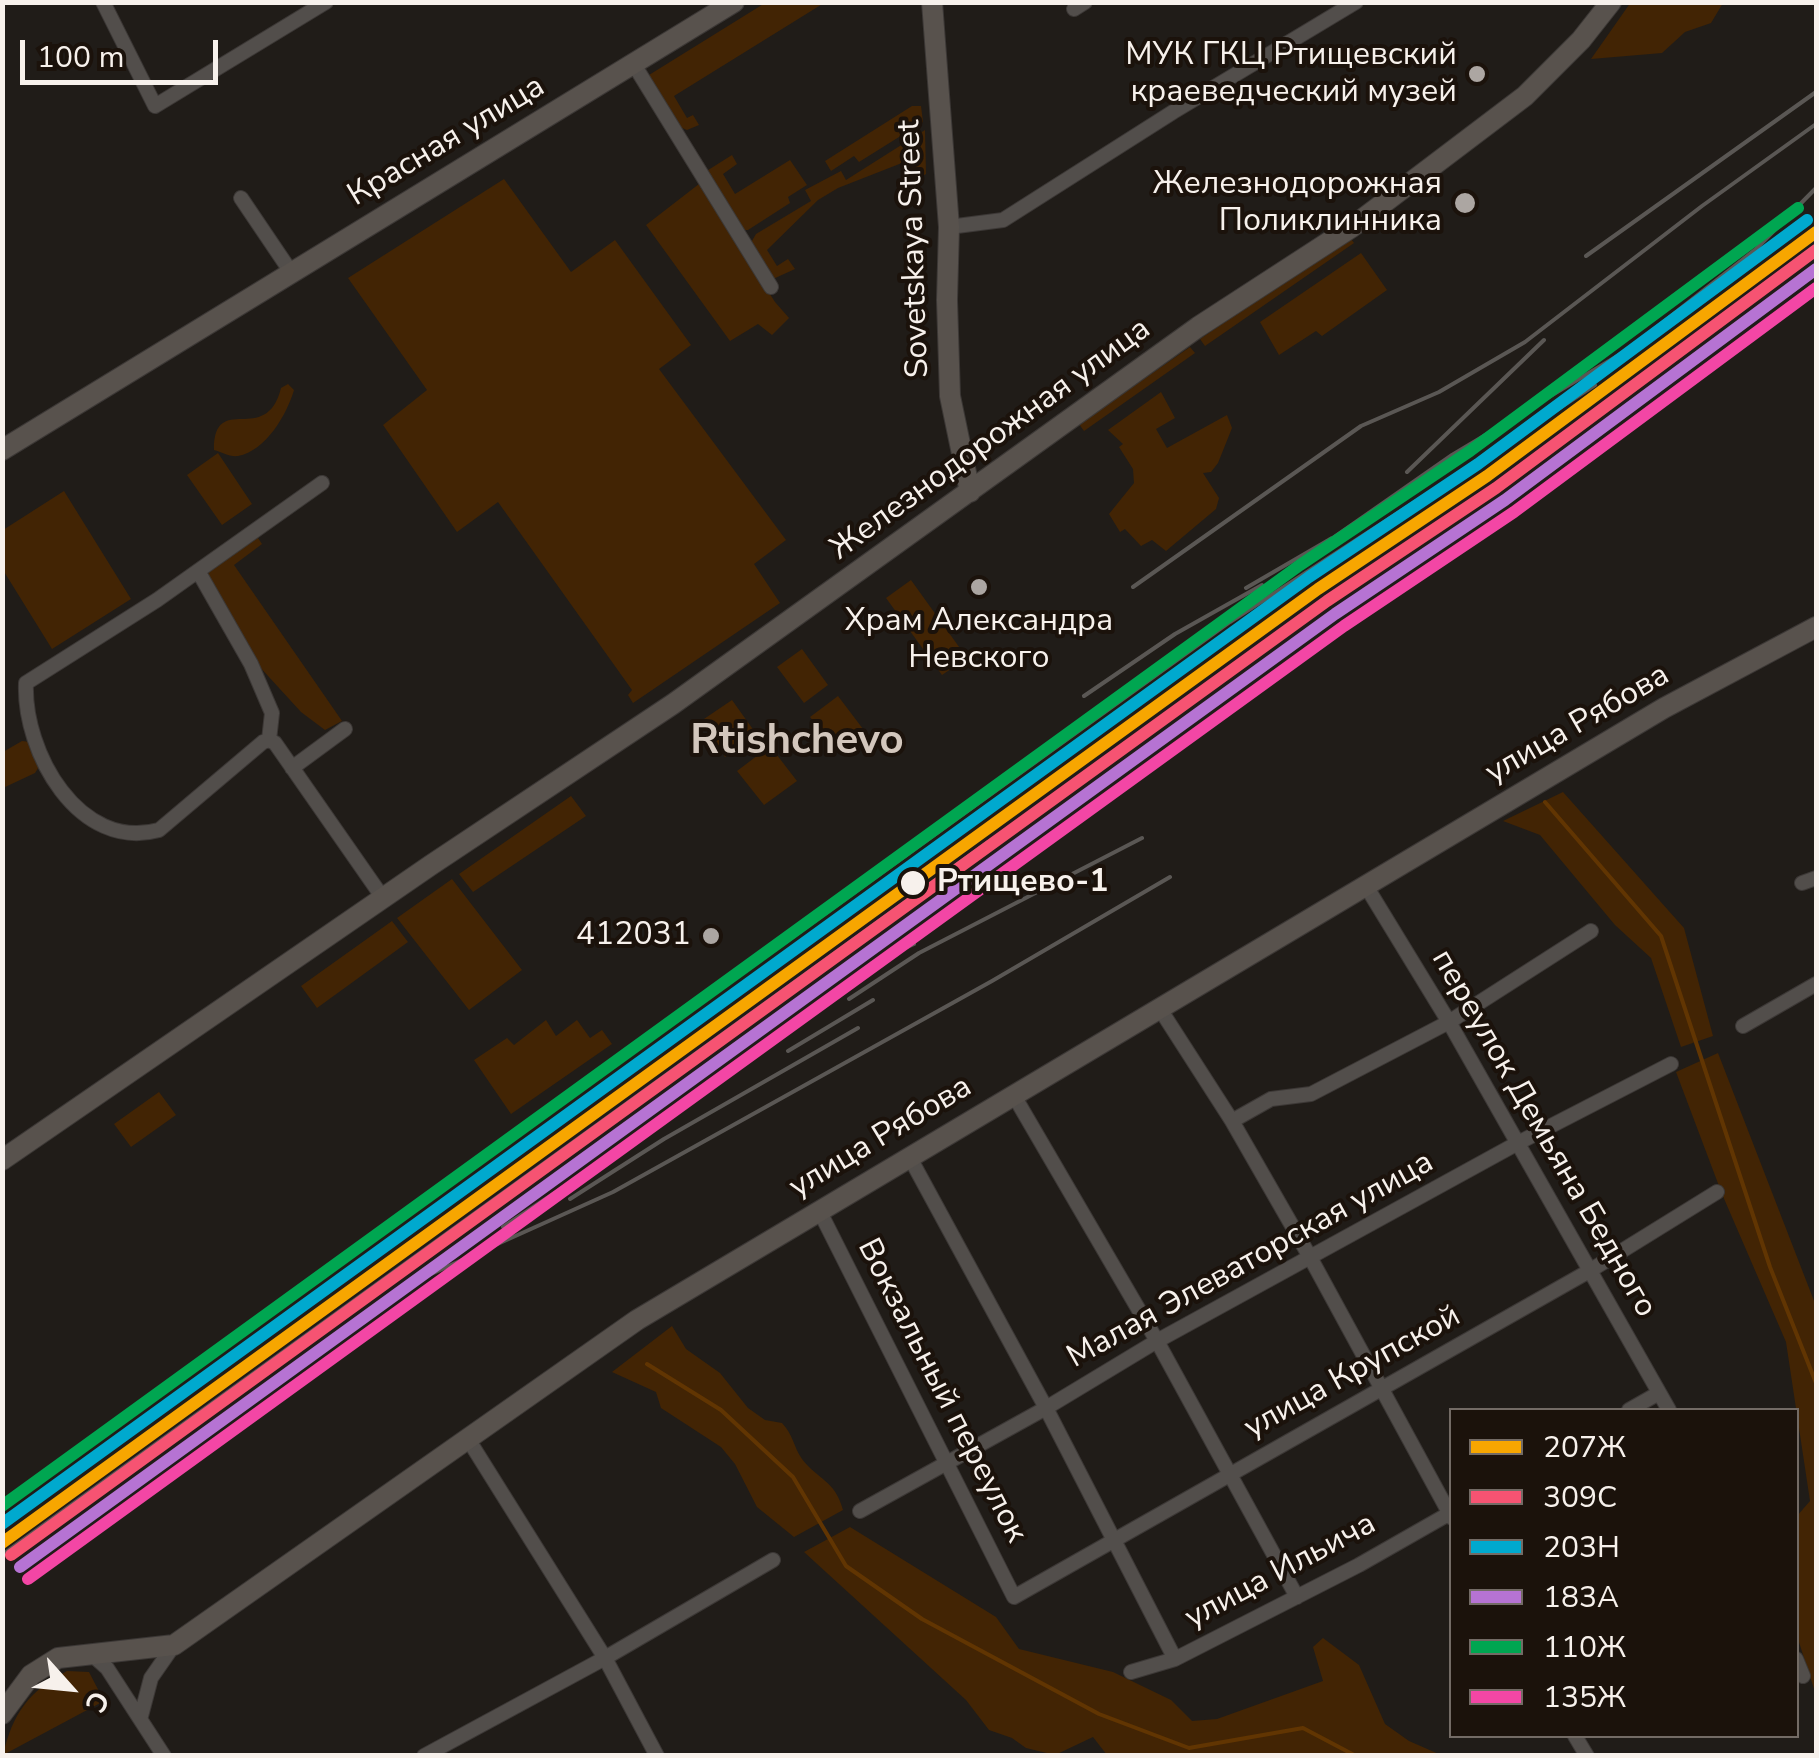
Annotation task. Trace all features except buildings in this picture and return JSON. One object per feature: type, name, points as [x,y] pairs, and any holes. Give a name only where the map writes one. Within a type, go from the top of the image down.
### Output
[{"type":"street","points":[[103,2],[155,106],[326,2]]},
{"type":"street","name":"Красная улица","points":[[2,450],[734,2]]},
{"type":"street","name":"Sovetskaya Street","points":[[932,2],[949,228],[939,300],[950,396],[970,492]]},
{"type":"street","points":[[949,228],[1003,220],[1172,112],[1356,2]]},
{"type":"street","name":"Железнодорожная улица","points":[[2,1160],[664,710],[1198,327],[1352,227],[1525,96],[1580,40],[1610,2]]},
{"type":"street","points":[[633,63],[771,287]]},
{"type":"street","points":[[241,198],[292,272]]},
{"type":"street","points":[[322,483],[198,571],[26,683],[26,697],[36,744],[56,782],[77,810],[106,826],[140,835],[158,830],[262,742],[275,743],[383,898]]},
{"type":"street","points":[[198,571],[250,664],[272,713],[269,740]]},
{"type":"street","name":"улица Рябова","points":[[174,1645],[637,1320],[1664,708],[1816,626]]},
{"type":"street","points":[[292,768],[345,728]]},
{"type":"street","name":"переулок Демьяна Бедного","points":[[1366,886],[1449,1022],[1668,1408]]},
{"type":"street","points":[[1232,1121],[1271,1100],[1312,1094],[1449,1022],[1591,932]]},
{"type":"street","points":[[1743,1026],[1816,984]]},
{"type":"street","points":[[1160,1009],[1232,1121],[1310,1256],[1449,1511]]},
{"type":"street","name":"Малая Элеваторская улица","points":[[860,1512],[1046,1408],[1157,1340],[1671,1064]]},
{"type":"street","points":[[1013,1094],[1157,1340],[1296,1596]]},
{"type":"street","points":[[909,1156],[1046,1408],[1175,1659]]},
{"type":"street","name":"улица Крупской","points":[[1014,1597],[1590,1270],[1716,1192]]},
{"type":"street","name":"Вокзальный переулок","points":[[820,1210],[1014,1597]]},
{"type":"street","points":[[1633,1408],[1659,1394]]},
{"type":"street","points":[[468,1439],[606,1658],[658,1756]]},
{"type":"street","name":"улица Ильича","points":[[1132,1672],[1175,1659],[1449,1516]]},
{"type":"street","points":[[424,1756],[606,1658],[773,1560]]},
{"type":"street","points":[[2,1714],[30,1675],[58,1658],[174,1645]]},
{"type":"street","points":[[141,1716],[151,1678],[174,1645]]},
{"type":"street","points":[[88,1652],[107,1668],[164,1756]]},
{"type":"street","points":[[1799,1666],[1803,1676]]},
{"type":"shaded area","points":[[1631,2],[1723,3],[1711,23],[1685,32],[1662,53],[1591,59]]},
{"type":"shaded area","points":[[765,3],[824,3],[674,96],[687,118],[693,115],[699,125],[687,130],[675,125],[649,75]]},
{"type":"shaded area","points":[[912,106],[921,106],[923,122],[859,162],[854,156],[831,171],[825,161]]},
{"type":"shaded area","points":[[925,130],[926,174],[919,178],[907,161],[818,200],[767,250],[777,266],[788,259],[795,269],[773,279],[749,246],[756,234],[811,201],[805,190],[841,171],[846,180]]},
{"type":"shaded area","points":[[732,155],[737,164],[723,174],[735,194],[790,160],[807,185],[788,197],[790,203],[742,230],[705,172]]},
{"type":"shaded area","points":[[504,179],[571,272],[615,240],[691,345],[659,369],[786,540],[754,564],[780,603],[633,703],[628,695],[632,690],[498,502],[457,532],[383,425],[427,390],[348,278]]},
{"type":"shaded area","points":[[699,184],[789,318],[772,335],[758,324],[730,341],[646,225]]},
{"type":"shaded area","points":[[1349,236],[1354,243],[1205,346],[1200,339]]},
{"type":"shaded area","points":[[1361,253],[1387,290],[1322,336],[1316,331],[1279,355],[1260,322]]},
{"type":"shaded area","points":[[1190,347],[1195,353],[1084,431],[1079,424]]},
{"type":"shaded area","points":[[288,384],[294,390],[286,410],[258,447],[238,456],[214,450],[222,423],[264,415],[274,405],[281,388]]},
{"type":"shaded area","points":[[1161,392],[1175,418],[1156,429],[1167,448],[1227,415],[1232,428],[1218,463],[1211,472],[1203,473],[1219,498],[1216,509],[1166,551],[1152,540],[1141,546],[1125,529],[1120,532],[1109,514],[1134,483],[1133,469],[1119,447],[1123,444],[1108,430]]},
{"type":"shaded area","points":[[218,453],[252,504],[222,525],[187,475]]},
{"type":"shaded area","points":[[64,491],[131,599],[52,649],[3,570],[3,530]]},
{"type":"shaded area","points":[[253,537],[262,544],[234,565],[342,721],[325,730],[301,712],[258,665],[208,576],[209,569]]},
{"type":"shaded area","points":[[911,580],[967,658],[942,675],[886,598]]},
{"type":"shaded area","points":[[802,649],[828,685],[804,703],[777,667]]},
{"type":"shaded area","points":[[838,696],[863,729],[836,750],[810,717]]},
{"type":"shaded area","points":[[732,700],[757,735],[725,757],[701,721]]},
{"type":"shaded area","points":[[22,741],[30,742],[40,765],[35,773],[3,788],[3,752]]},
{"type":"shaded area","points":[[770,746],[797,781],[764,805],[737,771]]},
{"type":"shaded area","points":[[1563,792],[1684,928],[1713,1036],[1681,1047],[1651,958],[1615,925],[1540,835],[1503,821]]},
{"type":"shaded area","points":[[571,796],[586,816],[473,892],[459,874]]},
{"type":"shaded area","points":[[452,879],[522,970],[469,1010],[397,918]]},
{"type":"shaded area","points":[[392,921],[408,942],[317,1008],[301,986]]},
{"type":"shaded area","points":[[546,1020],[556,1036],[577,1020],[590,1038],[602,1030],[612,1044],[511,1114],[474,1060],[507,1038],[514,1045]]},
{"type":"shaded area","points":[[1718,1053],[1816,1306],[1816,1695],[1799,1642],[1799,1514],[1810,1501],[1799,1408],[1786,1342],[1722,1194],[1676,1072]]},
{"type":"shaded area","points":[[159,1092],[176,1115],[131,1147],[114,1124]]},
{"type":"shaded area","points":[[672,1326],[686,1349],[720,1373],[748,1408],[765,1420],[782,1423],[802,1459],[831,1486],[843,1510],[794,1537],[757,1507],[735,1464],[721,1447],[661,1408],[656,1392],[612,1372]]},
{"type":"shaded area","points":[[850,1527],[996,1617],[1019,1649],[1113,1672],[1171,1700],[1192,1721],[1217,1719],[1323,1681],[1313,1647],[1323,1638],[1359,1665],[1385,1724],[1409,1741],[1441,1755],[1107,1755],[1093,1737],[1055,1755],[1026,1748],[989,1730],[966,1700],[804,1552]]},
{"type":"shaded area","points":[[67,1671],[89,1672],[104,1701],[3,1755],[24,1705]]},
{"type":"waterway","points":[[1545,802],[1661,936],[1770,1267],[1816,1383]]},
{"type":"waterway","points":[[647,1364],[721,1410],[793,1477],[846,1566],[922,1619],[1099,1714],[1189,1748],[1303,1728],[1356,1756]]},
{"type":"railway","points":[[1586,256],[1816,92]]},
{"type":"railway","points":[[1133,587],[1361,426],[1439,392],[1525,342],[1816,124]]},
{"type":"railway","points":[[1320,547],[1452,455],[1629,349],[1756,249],[1816,188]]},
{"type":"railway","points":[[1407,472],[1544,340]]},
{"type":"railway","points":[[2,1507],[1230,622],[1595,385]]},
{"type":"railway","points":[[1246,588],[1332,538]]},
{"type":"railway","points":[[1084,696],[1175,634],[1262,585]]},
{"type":"railway","points":[[849,999],[919,953],[1142,838]]},
{"type":"railway","points":[[2,1555],[988,842]]},
{"type":"railway","points":[[400,1288],[613,1192],[1170,877]]},
{"type":"railway","points":[[872,963],[914,944]]},
{"type":"railway","points":[[788,1051],[873,1000]]},
{"type":"railway","points":[[570,1199],[664,1139],[858,1028]]},
{"type":"railway","points":[[503,1227],[582,1175]]},
{"type":"transit line","name":"110Ж","points":[[2,1506],[1300,565],[1470,451],[1798,208]]},
{"type":"transit line","name":"203Н","points":[[2,1524],[1309,577],[1478,464],[1807,220]]},
{"type":"transit line","name":"207Ж","points":[[2,1543],[1318,589],[1487,476],[1816,232]]},
{"type":"transit line","name":"309С","points":[[11,1555],[1327,601],[1496,488],[1816,250]]},
{"type":"transit line","name":"183А","points":[[20,1567],[1335,614],[1505,500],[1816,269]]},
{"type":"transit line","name":"135Ж","points":[[28,1579],[1344,626],[1514,512],[1816,288]]},
{"type":"place","name":"МУК ГКЦ Ртищевский краеведческий музей","points":[[1477,74]]},
{"type":"place","name":"Железнодорожная Поликлинника","points":[[1465,203]]},
{"type":"place","name":"Храм Александра Невского","points":[[979,587]]},
{"type":"place","name":"Ртищево-1","points":[[913,883]]},
{"type":"place","name":"412031","points":[[711,936]]},
{"type":"district","name":"Rtishchevo","points":[[797,743]]}]
